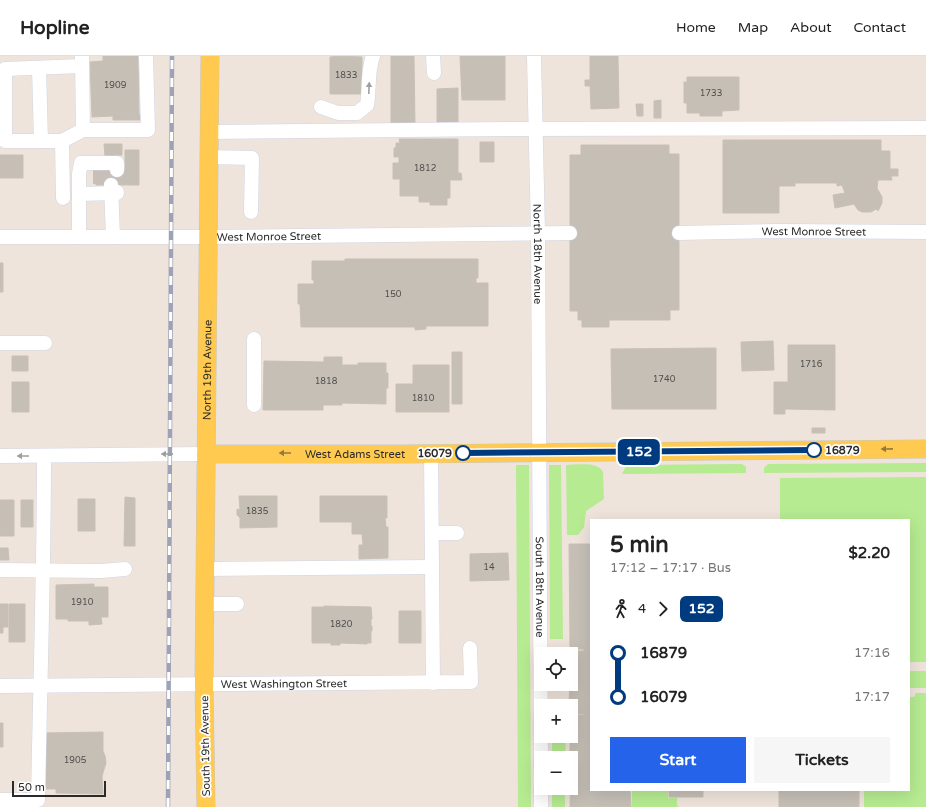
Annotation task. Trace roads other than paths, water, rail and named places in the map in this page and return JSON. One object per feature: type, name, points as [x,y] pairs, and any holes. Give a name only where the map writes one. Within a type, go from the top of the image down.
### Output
[{"type":"main road","name":"North 19th Avenue","points":[[204,684],[210,56]]},
{"type":"main road","name":"West Adams Street","points":[[206,454],[431,454],[926,449]]},
{"type":"main road","name":"South 19th Avenue","points":[[204,684],[206,807]]},
{"type":"street","points":[[83,130],[82,61],[39,68],[5,68],[5,141],[62,141],[83,130],[148,130],[146,56]]},
{"type":"street","points":[[321,107],[338,113],[357,113],[367,105],[369,92],[369,66],[373,56]]},
{"type":"street","points":[[433,56],[434,73]]},
{"type":"street","name":"North 18th Avenue","points":[[534,56],[538,233],[538,453]]},
{"type":"street","points":[[39,68],[41,141]]},
{"type":"street","points":[[209,132],[926,128]]},
{"type":"street","points":[[62,141],[64,198]]},
{"type":"street","points":[[209,157],[252,158],[251,212]]},
{"type":"street","points":[[78,237],[79,174],[81,162],[108,166]]},
{"type":"street","points":[[62,174],[79,174]]},
{"type":"street","points":[[79,194],[109,189],[113,237]]},
{"type":"street","name":"West Monroe Street","points":[[679,233],[781,231],[926,232]]},
{"type":"street","name":"West Monroe Street","points":[[0,237],[208,237],[570,233]]},
{"type":"street","points":[[254,339],[254,406]]},
{"type":"street","points":[[0,342],[45,343]]},
{"type":"street","name":"South 18th Avenue","points":[[538,453],[541,751]]},
{"type":"street","name":"West Adams Street","points":[[0,456],[206,454]]},
{"type":"street","points":[[431,454],[433,683]]},
{"type":"street","points":[[0,800],[38,800],[44,456]]},
{"type":"street","points":[[432,533],[457,533]]},
{"type":"street","points":[[205,569],[432,567]]},
{"type":"street","points":[[0,570],[125,570]]},
{"type":"street","points":[[205,604],[237,604]]},
{"type":"street","name":"West Washington Street","points":[[0,686],[471,682],[470,648]]},
{"type":"street","points":[[541,795],[541,807]]},
{"type":"tunnel","points":[[100,170],[100,185]]},
{"type":"tunnel","points":[[111,170],[111,185]]},
{"type":"railway","points":[[168,807],[172,56]]},
{"type":"place","name":"16879","points":[[814,450]]},
{"type":"place","name":"16079","points":[[463,453]]}]
